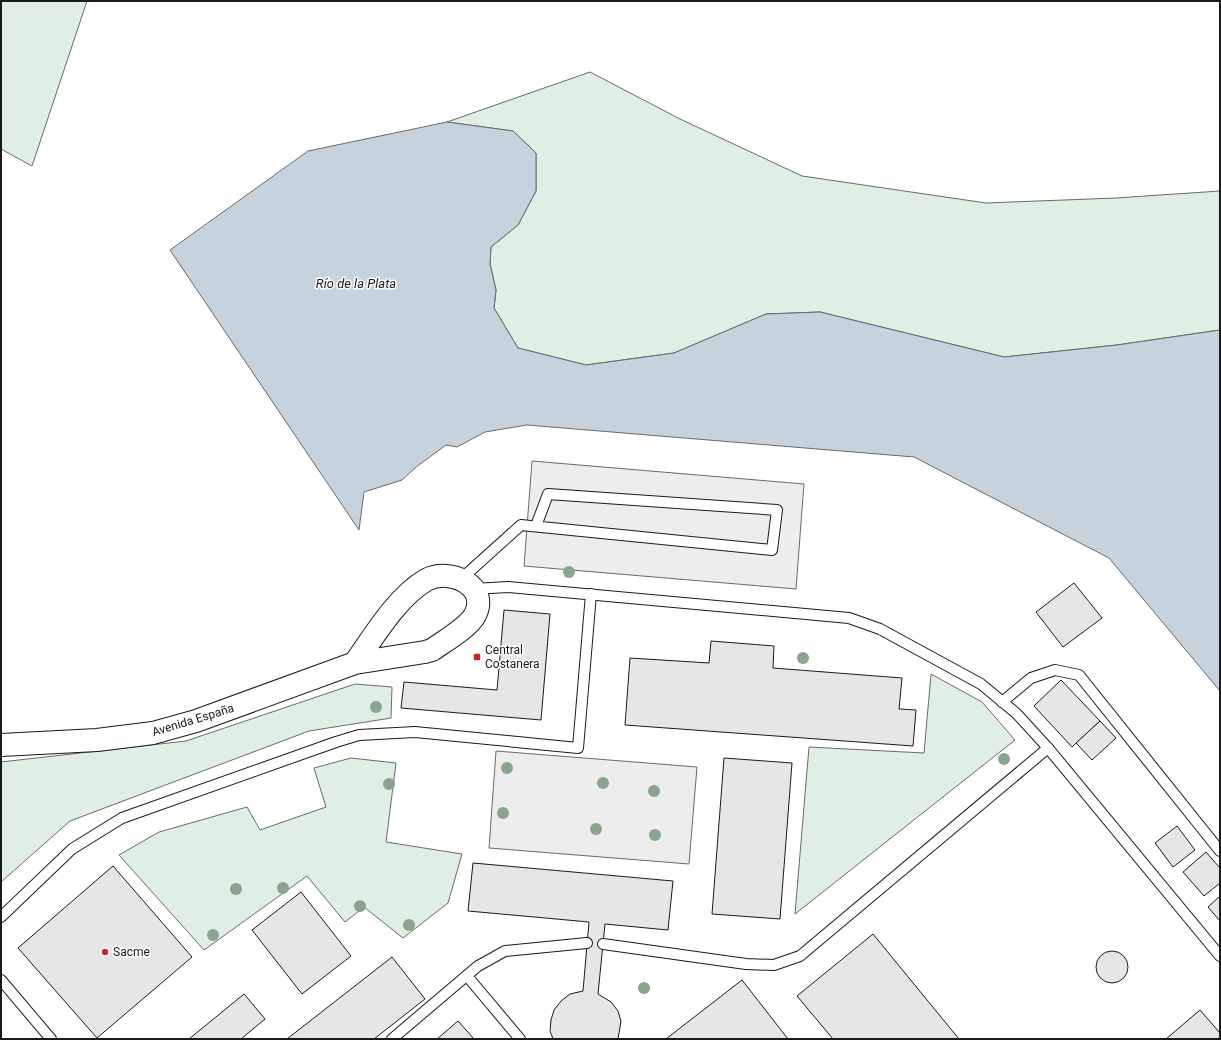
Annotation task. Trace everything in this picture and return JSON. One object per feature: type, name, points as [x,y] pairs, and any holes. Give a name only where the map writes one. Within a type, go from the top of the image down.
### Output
[{"type":"street","points":[[355,663],[390,613],[399,603],[426,580],[442,576],[467,584]]},
{"type":"street","name":"Avenida España","points":[[1,745],[103,739],[173,729],[355,663],[420,654],[432,650],[472,619],[478,604],[477,594],[467,584]]},
{"type":"lane","points":[[467,584],[521,525],[772,550],[777,510],[548,494],[536,526]]},
{"type":"lane","points":[[467,584],[508,586],[849,618],[880,629],[981,684],[1017,714],[1048,748],[1220,956]]},
{"type":"lane","points":[[1,916],[72,849],[122,818],[359,735],[415,732],[578,748],[591,594]]},
{"type":"lane","points":[[1002,702],[1031,678],[1056,670],[1079,675],[1220,851]]},
{"type":"lane","points":[[603,944],[746,964],[774,965],[800,956],[1048,748]]},
{"type":"lane","points":[[392,1039],[478,966],[505,951],[587,943]]},
{"type":"lane","points":[[467,976],[520,1039]]},
{"type":"lane","points":[[1,980],[51,1039]]},
{"type":"green space","points":[[1,1],[87,1],[32,166],[1,149]]},
{"type":"green space","points":[[590,72],[680,119],[802,176],[986,203],[1116,198],[1220,191],[1220,330],[1117,345],[1004,357],[820,312],[766,314],[674,353],[586,365],[518,348],[494,308],[496,290],[490,264],[491,247],[518,225],[536,191],[536,153],[513,131],[447,122]]},
{"type":"green space","points":[[931,674],[982,702],[1015,740],[795,914],[809,747],[924,753]]},
{"type":"green space","points":[[355,684],[392,687],[391,718],[309,731],[70,821],[1,882],[1,762],[186,741]]},
{"type":"green space","points":[[351,758],[396,763],[386,842],[462,854],[448,903],[403,938],[364,907],[345,922],[307,876],[204,950],[119,855],[159,832],[247,807],[260,830],[326,807],[314,768]]},
{"type":"shaded area","points":[[532,461],[804,484],[796,589],[524,566]]},
{"type":"shaded area","points":[[496,751],[697,767],[689,864],[489,848]]},
{"type":"water","name":"Río de la Plata","points":[[447,122],[513,131],[536,153],[536,191],[518,225],[491,247],[490,264],[496,290],[494,308],[518,348],[586,365],[674,353],[766,314],[820,312],[1004,357],[1117,345],[1220,330],[1220,691],[1109,558],[914,457],[527,425],[485,432],[457,447],[446,445],[416,467],[402,480],[364,492],[359,530],[170,250],[308,151]]},
{"type":"building","points":[[1074,583],[1102,618],[1063,647],[1036,612]]},
{"type":"building","points":[[504,610],[550,614],[541,720],[401,708],[404,682],[497,690]]},
{"type":"building","points":[[711,641],[774,646],[773,668],[902,678],[899,709],[916,710],[913,746],[625,725],[630,658],[709,663]]},
{"type":"building","points":[[1061,680],[1100,721],[1072,747],[1034,706]]},
{"type":"building","points":[[1100,721],[1116,738],[1092,760],[1076,743]]},
{"type":"building","points":[[724,758],[792,763],[780,919],[712,914]]},
{"type":"building","points":[[1177,826],[1195,850],[1173,867],[1155,843]]},
{"type":"building","points":[[1206,852],[1220,868],[1220,883],[1204,896],[1183,872]]},
{"type":"building","points":[[473,863],[673,881],[668,930],[605,924],[598,994],[611,1002],[618,1011],[621,1021],[618,1039],[553,1039],[550,1031],[554,1010],[561,1001],[570,994],[583,991],[589,922],[468,911]]},
{"type":"building","name":"Sacme","points":[[113,866],[192,957],[97,1038],[18,948]]},
{"type":"building","points":[[301,892],[351,956],[302,994],[252,930]]},
{"type":"building","points":[[1220,896],[1220,921],[1208,907]]},
{"type":"building","points":[[873,934],[959,1039],[833,1039],[797,996]]},
{"type":"building","points":[[1109,951],[1115,951],[1124,955],[1128,967],[1124,979],[1115,983],[1109,983],[1100,979],[1096,970],[1096,964],[1100,955]]},
{"type":"building","points":[[392,957],[425,999],[374,1039],[287,1039]]},
{"type":"building","points":[[742,980],[788,1039],[666,1039]]},
{"type":"building","points":[[244,994],[265,1019],[241,1039],[189,1039]]},
{"type":"building","points":[[1200,1010],[1220,1033],[1220,1039],[1166,1039]]},
{"type":"building","points":[[458,1021],[474,1039],[437,1039]]},
{"type":"place","name":"Central Costanera","points":[[477,657]]},
{"type":"place","name":"Sacme","points":[[105,952]]}]
